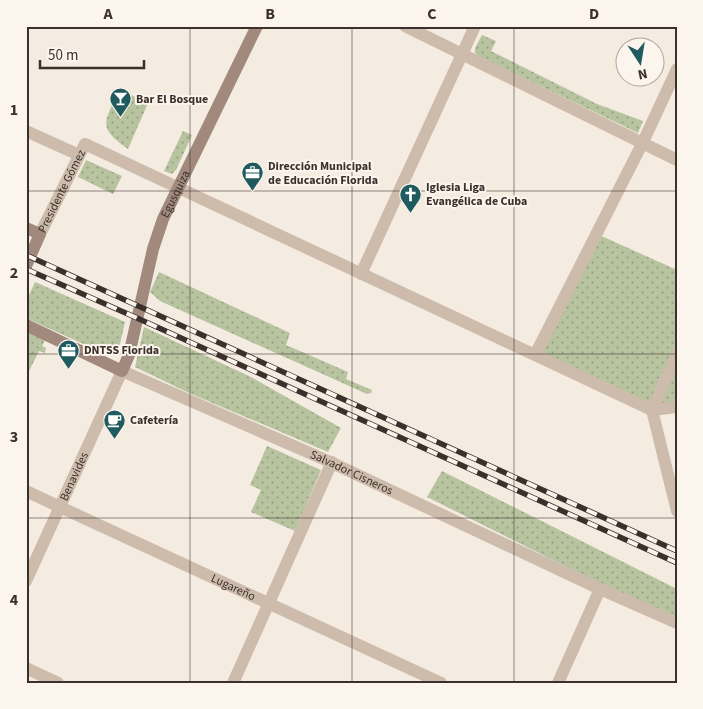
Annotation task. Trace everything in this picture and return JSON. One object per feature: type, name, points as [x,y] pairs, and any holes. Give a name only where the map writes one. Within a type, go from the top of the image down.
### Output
[{"type":"main road","name":"Egusquiza","points":[[122,371],[129,355],[153,249],[163,218],[257,26]]},
{"type":"main road","points":[[26,228],[40,234]]},
{"type":"main road","name":"Presidente Gómez","points":[[26,266],[40,234]]},
{"type":"main road","name":"Salvador Cisneros","points":[[26,325],[122,371]]},
{"type":"street","points":[[405,26],[677,160]]},
{"type":"street","points":[[361,274],[475,26]]},
{"type":"street","points":[[535,355],[643,142],[677,69]]},
{"type":"street","points":[[26,131],[82,150],[177,187],[652,410],[677,407]]},
{"type":"street","name":"Presidente Gómez","points":[[40,234],[82,150]]},
{"type":"street","points":[[677,354],[652,410],[677,511]]},
{"type":"street","name":"Salvador Cisneros","points":[[122,371],[332,462],[600,589],[677,623]]},
{"type":"street","name":"Benavides","points":[[26,581],[122,371]]},
{"type":"street","points":[[233,683],[332,462]]},
{"type":"street","name":"Lugareño","points":[[26,492],[269,602],[441,683]]},
{"type":"street","points":[[558,683],[600,589]]},
{"type":"street","points":[[26,668],[58,683]]},
{"type":"green space","points":[[482,35],[496,41],[491,51],[597,104],[643,121],[638,133],[480,57],[475,53],[475,48]]},
{"type":"green space","points":[[119,89],[148,103],[128,149],[111,135],[106,123],[107,116]]},
{"type":"green space","points":[[183,131],[192,135],[176,170],[172,174],[164,171]]},
{"type":"green space","points":[[86,160],[122,176],[113,194],[78,177]]},
{"type":"green space","points":[[597,234],[677,270],[677,407],[652,410],[535,355]]},
{"type":"green space","points":[[159,272],[290,333],[286,345],[348,372],[346,379],[372,390],[371,393],[367,394],[160,301],[150,292]]},
{"type":"green space","points":[[35,282],[125,322],[119,348],[110,356],[26,318],[26,302]]},
{"type":"green space","points":[[26,326],[47,336],[42,346],[46,348],[45,353],[39,351],[26,377]]},
{"type":"green space","points":[[144,327],[251,377],[341,428],[328,452],[189,393],[135,367]]},
{"type":"green space","points":[[267,446],[321,470],[295,531],[251,512],[261,490],[250,485]]},
{"type":"green space","points":[[442,471],[677,589],[677,618],[629,598],[427,497]]},
{"type":"railway","points":[[26,255],[677,551]]},
{"type":"railway","points":[[26,269],[677,563]]},
{"type":"place","name":"Bar El Bosque","points":[[120,118]]},
{"type":"place","name":"Dirección Municipal de Educación Florida","points":[[252,192]]},
{"type":"place","name":"Iglesia Liga Evangélica de Cuba","points":[[410,213]]},
{"type":"place","name":"DNTSS Florida","points":[[68,369]]},
{"type":"place","name":"Cafetería","points":[[114,439]]}]
